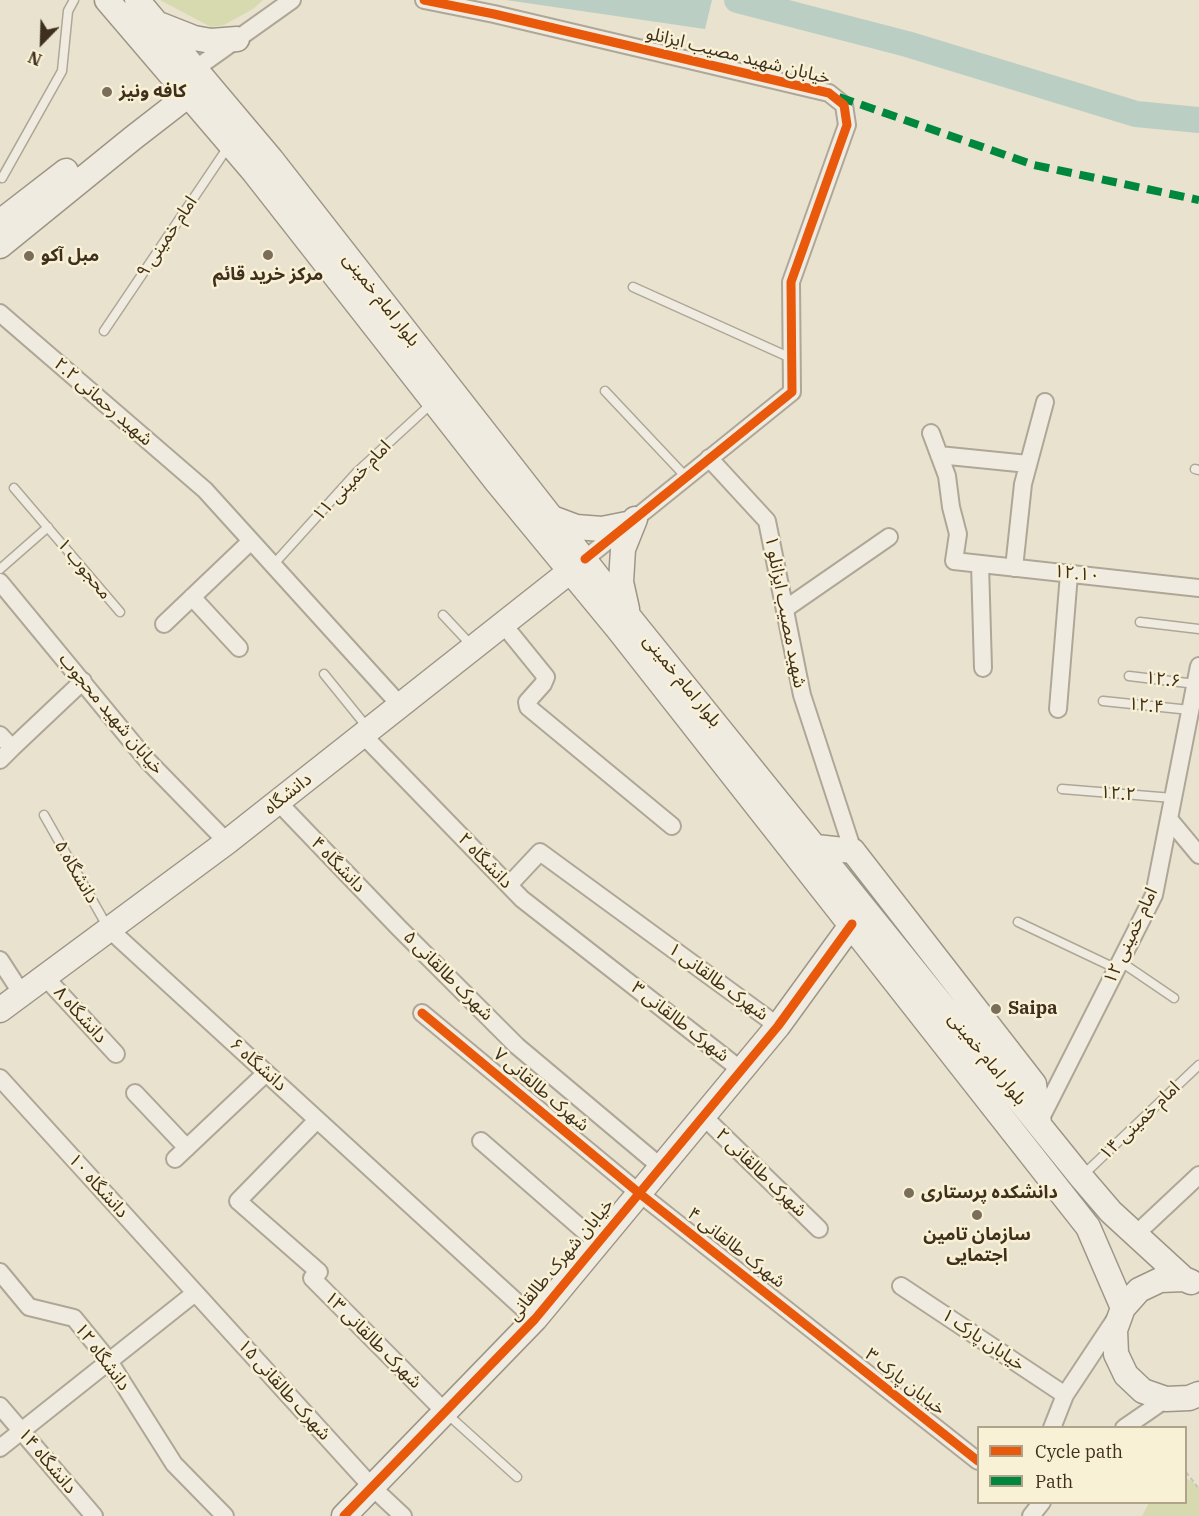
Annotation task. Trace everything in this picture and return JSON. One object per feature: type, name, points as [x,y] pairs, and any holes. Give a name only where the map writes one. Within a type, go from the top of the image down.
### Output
[{"type":"main road","points":[[107,0],[191,83]]},
{"type":"main road","points":[[137,0],[155,22],[191,83]]},
{"type":"main road","points":[[155,22],[194,38],[211,41],[237,39]]},
{"type":"main road","points":[[0,222],[191,83]]},
{"type":"main road","points":[[0,246],[132,138],[191,83]]},
{"type":"main road","name":"بلوار امام خمینی","points":[[191,83],[230,144],[496,481],[628,614],[816,847],[865,919],[1088,1227],[1123,1308]]},
{"type":"main road","name":"بلوار امام خمینی","points":[[191,83],[271,159],[552,518],[578,565],[865,919],[1039,1123],[1111,1212],[1191,1282]]},
{"type":"main road","points":[[552,518],[576,527],[602,529],[631,521]]},
{"type":"main road","points":[[628,614],[621,582],[623,549],[631,521]]},
{"type":"main road","name":"دانشگاه","points":[[0,1010],[227,842],[578,565]]},
{"type":"main road","points":[[816,847],[853,851],[1034,1084],[1039,1123]]},
{"type":"main road","points":[[865,919],[897,908]]},
{"type":"main road","name":"خیابان شهرک طالقانی","points":[[344,1516],[535,1319],[865,919]]},
{"type":"main road","points":[[1188,1400],[1143,1391],[1126,1375],[1116,1354],[1114,1330],[1123,1308],[1139,1290],[1160,1280],[1191,1282]]},
{"type":"street","points":[[191,83],[237,39],[292,0]]},
{"type":"street","name":"خیابان شهید مصیب ایزانلو","points":[[424,0],[495,7],[829,93],[844,105],[847,126],[791,282],[792,392],[578,565]]},
{"type":"street","name":"شهید رحمانی ۲.۲","points":[[0,313],[205,490],[400,705]]},
{"type":"street","points":[[1014,568],[1023,484],[1045,402]]},
{"type":"street","points":[[931,433],[939,455],[1028,464]]},
{"type":"street","name":"۱۲.۱۰","points":[[939,455],[947,476],[951,507],[958,534],[954,561],[1199,588]]},
{"type":"street","name":"شهید مصیب ایزانلو ۱","points":[[709,459],[767,521],[802,695],[853,851]]},
{"type":"street","points":[[785,609],[889,537]]},
{"type":"street","points":[[164,624],[251,541]]},
{"type":"street","points":[[981,564],[983,668]]},
{"type":"street","points":[[1058,709],[1069,573]]},
{"type":"street","name":"خیابان شهید محجوب","points":[[0,582],[147,759],[227,842]]},
{"type":"street","points":[[192,597],[239,648]]},
{"type":"street","points":[[503,624],[546,677],[543,684],[527,702],[528,707],[672,826]]},
{"type":"street","name":"امام خمینی ۱۲","points":[[1039,1123],[1154,896],[1199,666]]},
{"type":"street","points":[[0,760],[83,681]]},
{"type":"street","name":"دانشگاه ۲","points":[[366,733],[522,899],[619,974]]},
{"type":"street","points":[[0,735],[12,748]]},
{"type":"street","name":"دانشگاه ۴","points":[[278,802],[398,927]]},
{"type":"street","points":[[1169,819],[1199,855]]},
{"type":"street","name":"شهرک طالقانی ۱","points":[[509,885],[540,852],[778,1026]]},
{"type":"street","name":"شهرک طالقانی ۵","points":[[398,927],[518,1046],[661,1167]]},
{"type":"street","name":"دانشگاه ۶","points":[[109,929],[535,1319]]},
{"type":"street","points":[[0,960],[22,994]]},
{"type":"street","name":"شهرک طالقانی ۳","points":[[619,974],[741,1070]]},
{"type":"street","name":"دانشگاه ۸","points":[[45,977],[116,1054]]},
{"type":"street","name":"شهرک طالقانی ۷","points":[[422,1013],[639,1193]]},
{"type":"street","points":[[135,1093],[181,1153],[266,1073]]},
{"type":"street","name":"دانشگاه ۱۰","points":[[0,1078],[195,1293]]},
{"type":"street","name":"شهرک طالقانی ۲","points":[[704,1116],[819,1229]]},
{"type":"street","name":"شهرک طالقانی ۱۳","points":[[317,1120],[238,1201],[319,1272],[312,1278],[445,1412]]},
{"type":"street","points":[[481,1142],[598,1243]]},
{"type":"street","points":[[1135,1234],[1199,1175]]},
{"type":"street","name":"شهرک طالقانی ۴","points":[[639,1193],[812,1329]]},
{"type":"street","name":"دانشگاه ۱۲","points":[[0,1272],[29,1306],[74,1318],[109,1361],[174,1464],[225,1516]]},
{"type":"street","name":"خیابان پارک ۱","points":[[901,1286],[1065,1395]]},
{"type":"street","points":[[0,1448],[195,1293]]},
{"type":"street","name":"شهرک طالقانی ۱۵","points":[[195,1293],[372,1487],[403,1516]]},
{"type":"street","points":[[1053,1426],[1065,1395],[1123,1308]]},
{"type":"street","name":"خیابان پارک ۳","points":[[812,1329],[977,1460]]},
{"type":"street","points":[[1129,1426],[1188,1400]]},
{"type":"street","name":"دانشگاه ۱۴","points":[[0,1406],[94,1516]]},
{"type":"street","points":[[1031,1516],[1041,1504]]},
{"type":"lane","points":[[2,178],[62,71],[68,11],[74,0]]},
{"type":"lane","name":"امام خمینی ۹","points":[[104,331],[230,144]]},
{"type":"lane","points":[[633,287],[791,358]]},
{"type":"lane","points":[[605,391],[686,477]]},
{"type":"lane","name":"امام خمینی ۱۱","points":[[273,565],[357,472],[434,401]]},
{"type":"lane","name":"محجوب ۱","points":[[14,488],[120,612]]},
{"type":"lane","name":"محجوب ۱","points":[[0,569],[48,526]]},
{"type":"lane","points":[[443,615],[474,647]]},
{"type":"lane","points":[[1140,622],[1199,629]]},
{"type":"lane","points":[[324,674],[366,733]]},
{"type":"lane","name":"۱۲.۶","points":[[1129,676],[1196,684]]},
{"type":"lane","name":"۱۲.۴","points":[[1103,701],[1190,710]]},
{"type":"lane","name":"۱۲.۲","points":[[1062,789],[1173,798]]},
{"type":"lane","name":"دانشگاه ۵","points":[[44,815],[109,929]]},
{"type":"lane","points":[[1018,922],[1119,966],[1174,998]]},
{"type":"lane","name":"امام خمینی ۱۴","points":[[1081,1177],[1199,1065]]},
{"type":"lane","points":[[445,1412],[517,1477]]},
{"type":"path","points":[[1187,1474],[1199,1489]]},
{"type":"green space","points":[[160,0],[263,0],[253,9],[224,25],[211,27]]},
{"type":"green space","points":[[1187,1479],[1199,1489],[1199,1516],[1142,1516],[1148,1504],[1187,1504]]},
{"type":"shaded area","points":[[506,0],[712,0],[705,29]]},
{"type":"waterway","points":[[737,0],[907,44],[1136,114],[1199,120]]},
{"type":"marked path","points":[[839,97],[1034,165],[1199,200]]},
{"type":"cycle path","points":[[424,0],[494,14],[829,93],[844,105],[847,125],[791,282],[792,392],[585,559]]},
{"type":"cycle path","points":[[344,1516],[535,1319],[778,1026],[852,924]]},
{"type":"cycle path","points":[[422,1013],[639,1193],[977,1460]]},
{"type":"place","name":"کافه ونیز","points":[[107,92]]},
{"type":"place","name":"مرکز خرید قائم","points":[[268,255]]},
{"type":"place","name":"مبل آکو","points":[[29,256]]},
{"type":"place","name":"Saipa","points":[[996,1009]]},
{"type":"place","name":"دانشکده پرستاری","points":[[909,1193]]},
{"type":"place","name":"سازمان تامین اجتمایی","points":[[977,1215]]}]
